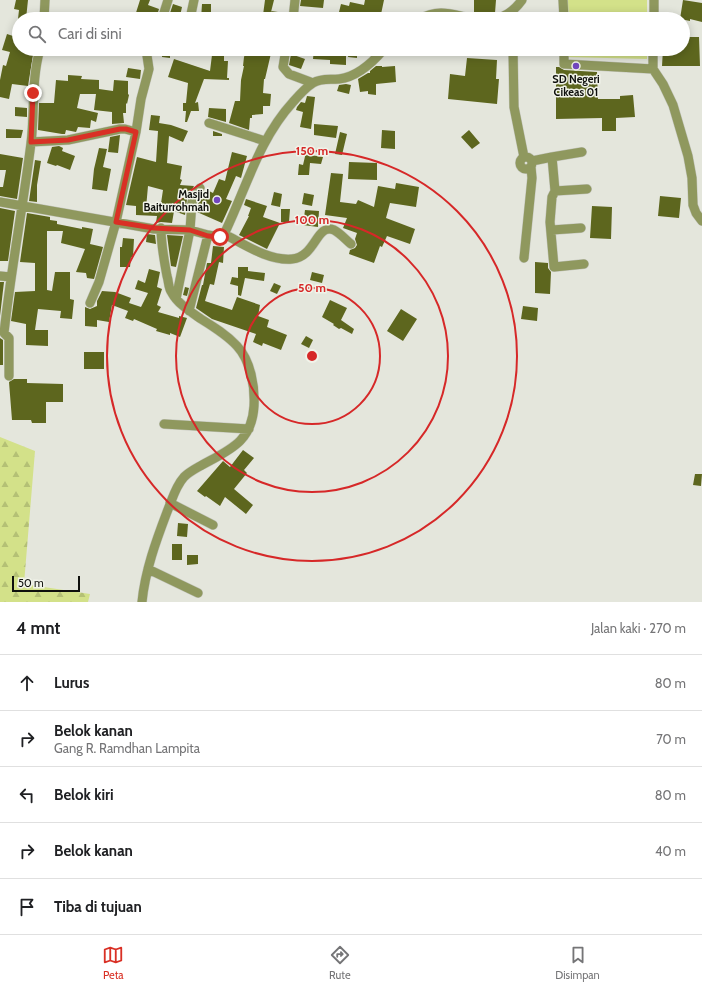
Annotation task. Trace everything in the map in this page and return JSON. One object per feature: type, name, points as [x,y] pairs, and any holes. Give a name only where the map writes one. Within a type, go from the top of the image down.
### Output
[{"type":"street","points":[[44,12],[45,0]]},
{"type":"street","points":[[164,12],[168,0]]},
{"type":"street","points":[[191,12],[194,0]]},
{"type":"street","points":[[294,12],[295,0]]},
{"type":"street","points":[[511,12],[522,0]]},
{"type":"street","points":[[563,0],[564,12]]},
{"type":"street","points":[[654,0],[654,12]]},
{"type":"street","points":[[9,376],[9,338],[4,333],[31,142],[33,93],[38,56]]},
{"type":"street","points":[[90,303],[99,282],[116,222],[136,132],[141,98],[149,69],[147,56]]},
{"type":"street","points":[[285,56],[283,67],[289,74],[313,83]]},
{"type":"street","points":[[0,202],[154,228],[190,230],[208,236],[220,237],[224,234],[234,214],[265,141],[284,111],[304,90],[313,83],[325,79],[340,79],[350,76],[371,62],[377,56]]},
{"type":"street","points":[[513,56],[514,107],[532,178],[524,258]]},
{"type":"street","points":[[564,56],[564,64],[653,69]]},
{"type":"street","points":[[653,56],[653,69],[663,84],[673,105],[688,156],[692,178],[693,205],[696,214],[702,221]]},
{"type":"street","points":[[209,123],[265,141]]},
{"type":"street","points":[[31,142],[68,140],[120,129],[136,132]]},
{"type":"street","points":[[529,162],[582,152]]},
{"type":"street","points":[[552,157],[555,191],[552,197],[550,222],[552,230],[554,267],[584,264]]},
{"type":"street","points":[[176,299],[190,230],[192,202],[200,188]]},
{"type":"street","points":[[555,191],[587,189]]},
{"type":"street","points":[[142,602],[148,569],[170,503],[178,486],[184,477],[191,471],[235,446],[242,440],[249,429],[254,407],[252,380],[238,346],[189,311],[171,292],[161,243],[161,228]]},
{"type":"street","points":[[552,230],[581,228]]},
{"type":"street","points":[[224,234],[263,253],[291,259],[303,256],[310,249],[319,234],[324,230],[335,230],[351,244]]},
{"type":"street","points":[[189,311],[208,236]]},
{"type":"street","points":[[0,276],[11,277]]},
{"type":"street","points":[[164,424],[249,429]]},
{"type":"street","points":[[170,503],[213,525]]},
{"type":"street","points":[[148,569],[198,593]]},
{"type":"green space","points":[[567,0],[647,0],[647,12],[567,12]]},
{"type":"green space","points":[[647,56],[647,59],[567,57]]},
{"type":"green space","points":[[0,437],[35,451],[24,584],[90,594],[88,602],[0,602]]},
{"type":"building","points":[[16,0],[28,0],[27,12],[19,12],[19,10],[14,9]]},
{"type":"building","points":[[140,0],[150,0],[148,5],[159,9],[158,12],[136,12]]},
{"type":"building","points":[[265,0],[274,0],[271,12],[263,12]]},
{"type":"building","points":[[301,0],[324,0],[323,8],[300,6]]},
{"type":"building","points":[[365,0],[384,0],[381,12],[339,12],[341,4],[349,6],[350,2],[364,5]]},
{"type":"building","points":[[474,0],[496,0],[495,12],[474,12]]},
{"type":"building","points":[[683,0],[702,3],[702,22],[690,19],[690,12],[681,12]]},
{"type":"building","points":[[173,4],[182,7],[181,12],[170,12]]},
{"type":"building","points":[[202,4],[211,4],[211,12],[201,12]]},
{"type":"building","points":[[7,34],[12,36],[12,56],[33,56],[28,86],[12,84],[9,99],[0,97],[0,80],[3,65],[6,66],[10,52],[2,50]]},
{"type":"building","points":[[690,37],[699,37],[700,66],[662,66],[663,56],[690,56]]},
{"type":"building","points":[[170,56],[170,58],[162,57]]},
{"type":"building","points":[[212,56],[224,56],[224,61],[228,61],[227,78],[229,78],[229,80],[204,79],[195,103],[198,102],[199,111],[191,111],[187,122],[185,122],[186,111],[183,111],[183,103],[186,103],[188,83],[168,77],[174,59],[210,71]]},
{"type":"building","points":[[270,56],[264,79],[263,93],[271,94],[270,106],[263,106],[263,114],[252,115],[252,118],[250,118],[249,130],[229,123],[235,101],[240,101],[244,57]]},
{"type":"building","points":[[291,56],[297,56],[305,59],[301,69],[289,65]]},
{"type":"building","points":[[313,56],[346,56],[346,65],[330,64],[330,60],[313,59]]},
{"type":"building","points":[[357,56],[357,58],[348,57]]},
{"type":"building","points":[[467,58],[497,60],[496,79],[499,79],[497,104],[448,99],[450,74],[465,76]]},
{"type":"building","points":[[376,66],[395,66],[396,82],[376,84],[376,95],[368,94],[368,91],[360,92],[358,79],[370,73],[370,71]]},
{"type":"building","points":[[556,67],[564,70],[597,72],[598,99],[620,99],[620,96],[633,95],[635,117],[616,118],[616,131],[602,131],[602,118],[556,119]]},
{"type":"building","points":[[128,68],[141,70],[140,79],[126,77]]},
{"type":"building","points":[[68,75],[82,76],[81,79],[99,80],[99,89],[113,91],[114,80],[128,81],[129,95],[127,104],[126,103],[126,113],[123,113],[124,123],[112,124],[112,112],[94,110],[96,94],[80,94],[77,108],[98,113],[96,122],[91,120],[90,128],[78,127],[76,132],[66,130],[65,134],[38,130],[39,103],[54,103],[56,80],[68,81]]},
{"type":"building","points":[[339,85],[351,85],[349,94],[337,91]]},
{"type":"building","points":[[307,96],[315,97],[311,129],[300,127],[303,112],[296,110],[301,102],[305,103]]},
{"type":"building","points":[[15,107],[27,108],[27,117],[15,116]]},
{"type":"building","points":[[209,108],[226,109],[226,122],[208,117]]},
{"type":"building","points":[[151,115],[160,116],[159,123],[171,125],[188,131],[183,142],[169,136],[167,163],[182,166],[180,179],[182,180],[180,185],[194,186],[187,199],[185,215],[174,211],[172,223],[156,223],[157,216],[136,215],[136,206],[126,205],[137,157],[156,162],[158,131],[149,130]],"holes":[[[148,186],[163,190],[160,210],[146,208]]]},
{"type":"building","points":[[314,124],[338,126],[336,138],[314,135]]},
{"type":"building","points":[[6,129],[23,130],[21,138],[6,138]]},
{"type":"building","points":[[382,130],[395,131],[395,149],[381,148]]},
{"type":"building","points":[[469,130],[480,143],[472,149],[461,137]]},
{"type":"building","points":[[213,131],[222,134],[222,136],[213,136]]},
{"type":"building","points":[[340,132],[347,134],[342,155],[335,154]]},
{"type":"building","points":[[120,135],[118,153],[108,152],[110,137]]},
{"type":"building","points":[[59,146],[63,148],[62,151],[75,156],[70,170],[47,163],[52,147]]},
{"type":"building","points":[[99,148],[107,149],[103,167],[111,169],[107,191],[92,189],[94,169]]},
{"type":"building","points":[[307,148],[311,149],[310,155],[323,157],[321,164],[310,163],[309,175],[298,175],[299,164],[303,165]]},
{"type":"building","name":"Masjid Baiturrohmah","points":[[232,152],[247,156],[241,178],[236,176],[226,199],[232,201],[222,223],[197,212],[198,204],[204,193],[208,194],[209,191],[213,193],[219,179],[225,181]]},
{"type":"building","points":[[0,154],[23,158],[17,199],[0,196],[0,187],[3,187],[6,170],[0,170]]},
{"type":"building","points":[[35,160],[41,161],[37,185],[37,202],[29,201]]},
{"type":"building","points":[[349,162],[377,163],[377,180],[348,179]]},
{"type":"building","points":[[331,173],[343,174],[340,202],[356,204],[358,200],[374,207],[378,186],[395,189],[396,183],[419,187],[416,207],[390,203],[386,218],[415,229],[410,244],[387,236],[382,247],[380,246],[374,263],[349,254],[350,250],[355,248],[357,245],[355,239],[357,233],[343,228],[347,218],[325,215]]},
{"type":"building","points":[[274,192],[282,194],[280,207],[271,205]]},
{"type":"building","points":[[304,193],[314,195],[312,206],[302,204]]},
{"type":"building","points":[[660,196],[681,198],[679,218],[658,216]]},
{"type":"building","points":[[246,199],[267,206],[263,217],[280,223],[267,249],[239,235],[249,216],[251,208],[244,205]]},
{"type":"building","points":[[592,206],[612,207],[611,239],[590,238]]},
{"type":"building","points":[[0,208],[15,211],[8,261],[0,261]]},
{"type":"building","points":[[281,209],[290,209],[289,222],[281,222]]},
{"type":"building","points":[[305,210],[319,211],[318,227],[303,225]]},
{"type":"building","points":[[27,213],[50,217],[50,220],[57,221],[57,224],[82,229],[82,227],[93,229],[90,244],[103,247],[94,279],[87,278],[86,273],[76,272],[85,249],[61,243],[63,231],[47,231],[47,290],[52,291],[55,272],[70,272],[70,299],[74,300],[72,319],[60,318],[61,311],[38,309],[35,330],[48,330],[48,346],[26,345],[26,324],[11,321],[15,292],[35,291],[35,263],[20,262]]},
{"type":"building","points":[[147,234],[155,235],[156,244],[146,242]]},
{"type":"building","points":[[167,235],[183,236],[176,267],[171,266]]},
{"type":"building","points":[[123,238],[134,239],[133,257],[131,257],[130,267],[120,267],[120,247],[122,247]]},
{"type":"building","points":[[213,246],[224,247],[223,263],[219,262],[214,285],[210,284],[205,301],[232,310],[237,297],[260,305],[258,316],[269,320],[267,327],[287,335],[281,350],[263,343],[262,346],[253,342],[256,334],[212,319],[196,308],[203,285],[207,263],[211,263]]},
{"type":"building","points":[[535,262],[548,263],[548,268],[551,272],[550,294],[535,293]]},
{"type":"building","points":[[238,267],[248,267],[248,271],[265,273],[264,281],[245,278],[241,296],[238,295],[238,286],[230,284],[232,277],[238,278]]},
{"type":"building","points":[[149,269],[160,272],[157,287],[162,289],[157,305],[161,307],[158,312],[179,318],[179,316],[187,318],[180,337],[170,333],[170,335],[156,331],[157,329],[134,319],[133,321],[125,318],[128,311],[112,305],[109,322],[97,320],[97,327],[85,326],[85,307],[90,309],[97,306],[97,301],[102,291],[115,292],[131,298],[129,303],[141,307],[148,293],[135,289],[138,280],[145,283]]},
{"type":"building","points":[[312,272],[324,275],[322,283],[310,280]]},
{"type":"building","points":[[0,282],[4,282],[0,316]]},
{"type":"building","points":[[274,283],[281,286],[277,294],[270,291]]},
{"type":"building","points":[[185,287],[189,288],[187,296],[183,295]]},
{"type":"building","points":[[330,300],[347,308],[341,320],[354,329],[352,334],[341,328],[339,329],[333,325],[334,324],[322,317]]},
{"type":"building","points":[[523,306],[538,308],[537,321],[521,319]]},
{"type":"building","points":[[401,309],[417,319],[403,341],[387,331]]},
{"type":"building","points":[[306,336],[313,340],[309,348],[301,344]]},
{"type":"building","points":[[0,338],[3,340],[3,365],[0,365]]},
{"type":"building","points":[[84,352],[104,352],[104,369],[84,369]]},
{"type":"building","points":[[14,379],[27,379],[27,383],[63,384],[63,402],[46,402],[46,423],[32,423],[31,420],[12,420],[9,382]]},
{"type":"building","points":[[243,450],[254,458],[244,470],[247,473],[234,489],[253,505],[246,514],[225,497],[220,506],[197,491],[223,461],[230,467]]},
{"type":"building","points":[[695,474],[702,474],[701,486],[693,485]]},
{"type":"building","points":[[178,523],[188,524],[187,537],[177,536]]},
{"type":"building","points":[[172,544],[182,544],[182,560],[172,560]]},
{"type":"building","points":[[187,555],[198,555],[198,564],[187,565]]},
{"type":"place","name":"SD Negeri Cikeas 01","points":[[576,66]]},
{"type":"place","name":"Masjid Baiturrohmah","points":[[217,200]]},
{"type":"route","points":[[33,93],[31,142],[82,138],[120,129],[136,132],[116,222],[154,228],[190,230],[208,236],[220,237]]}]
